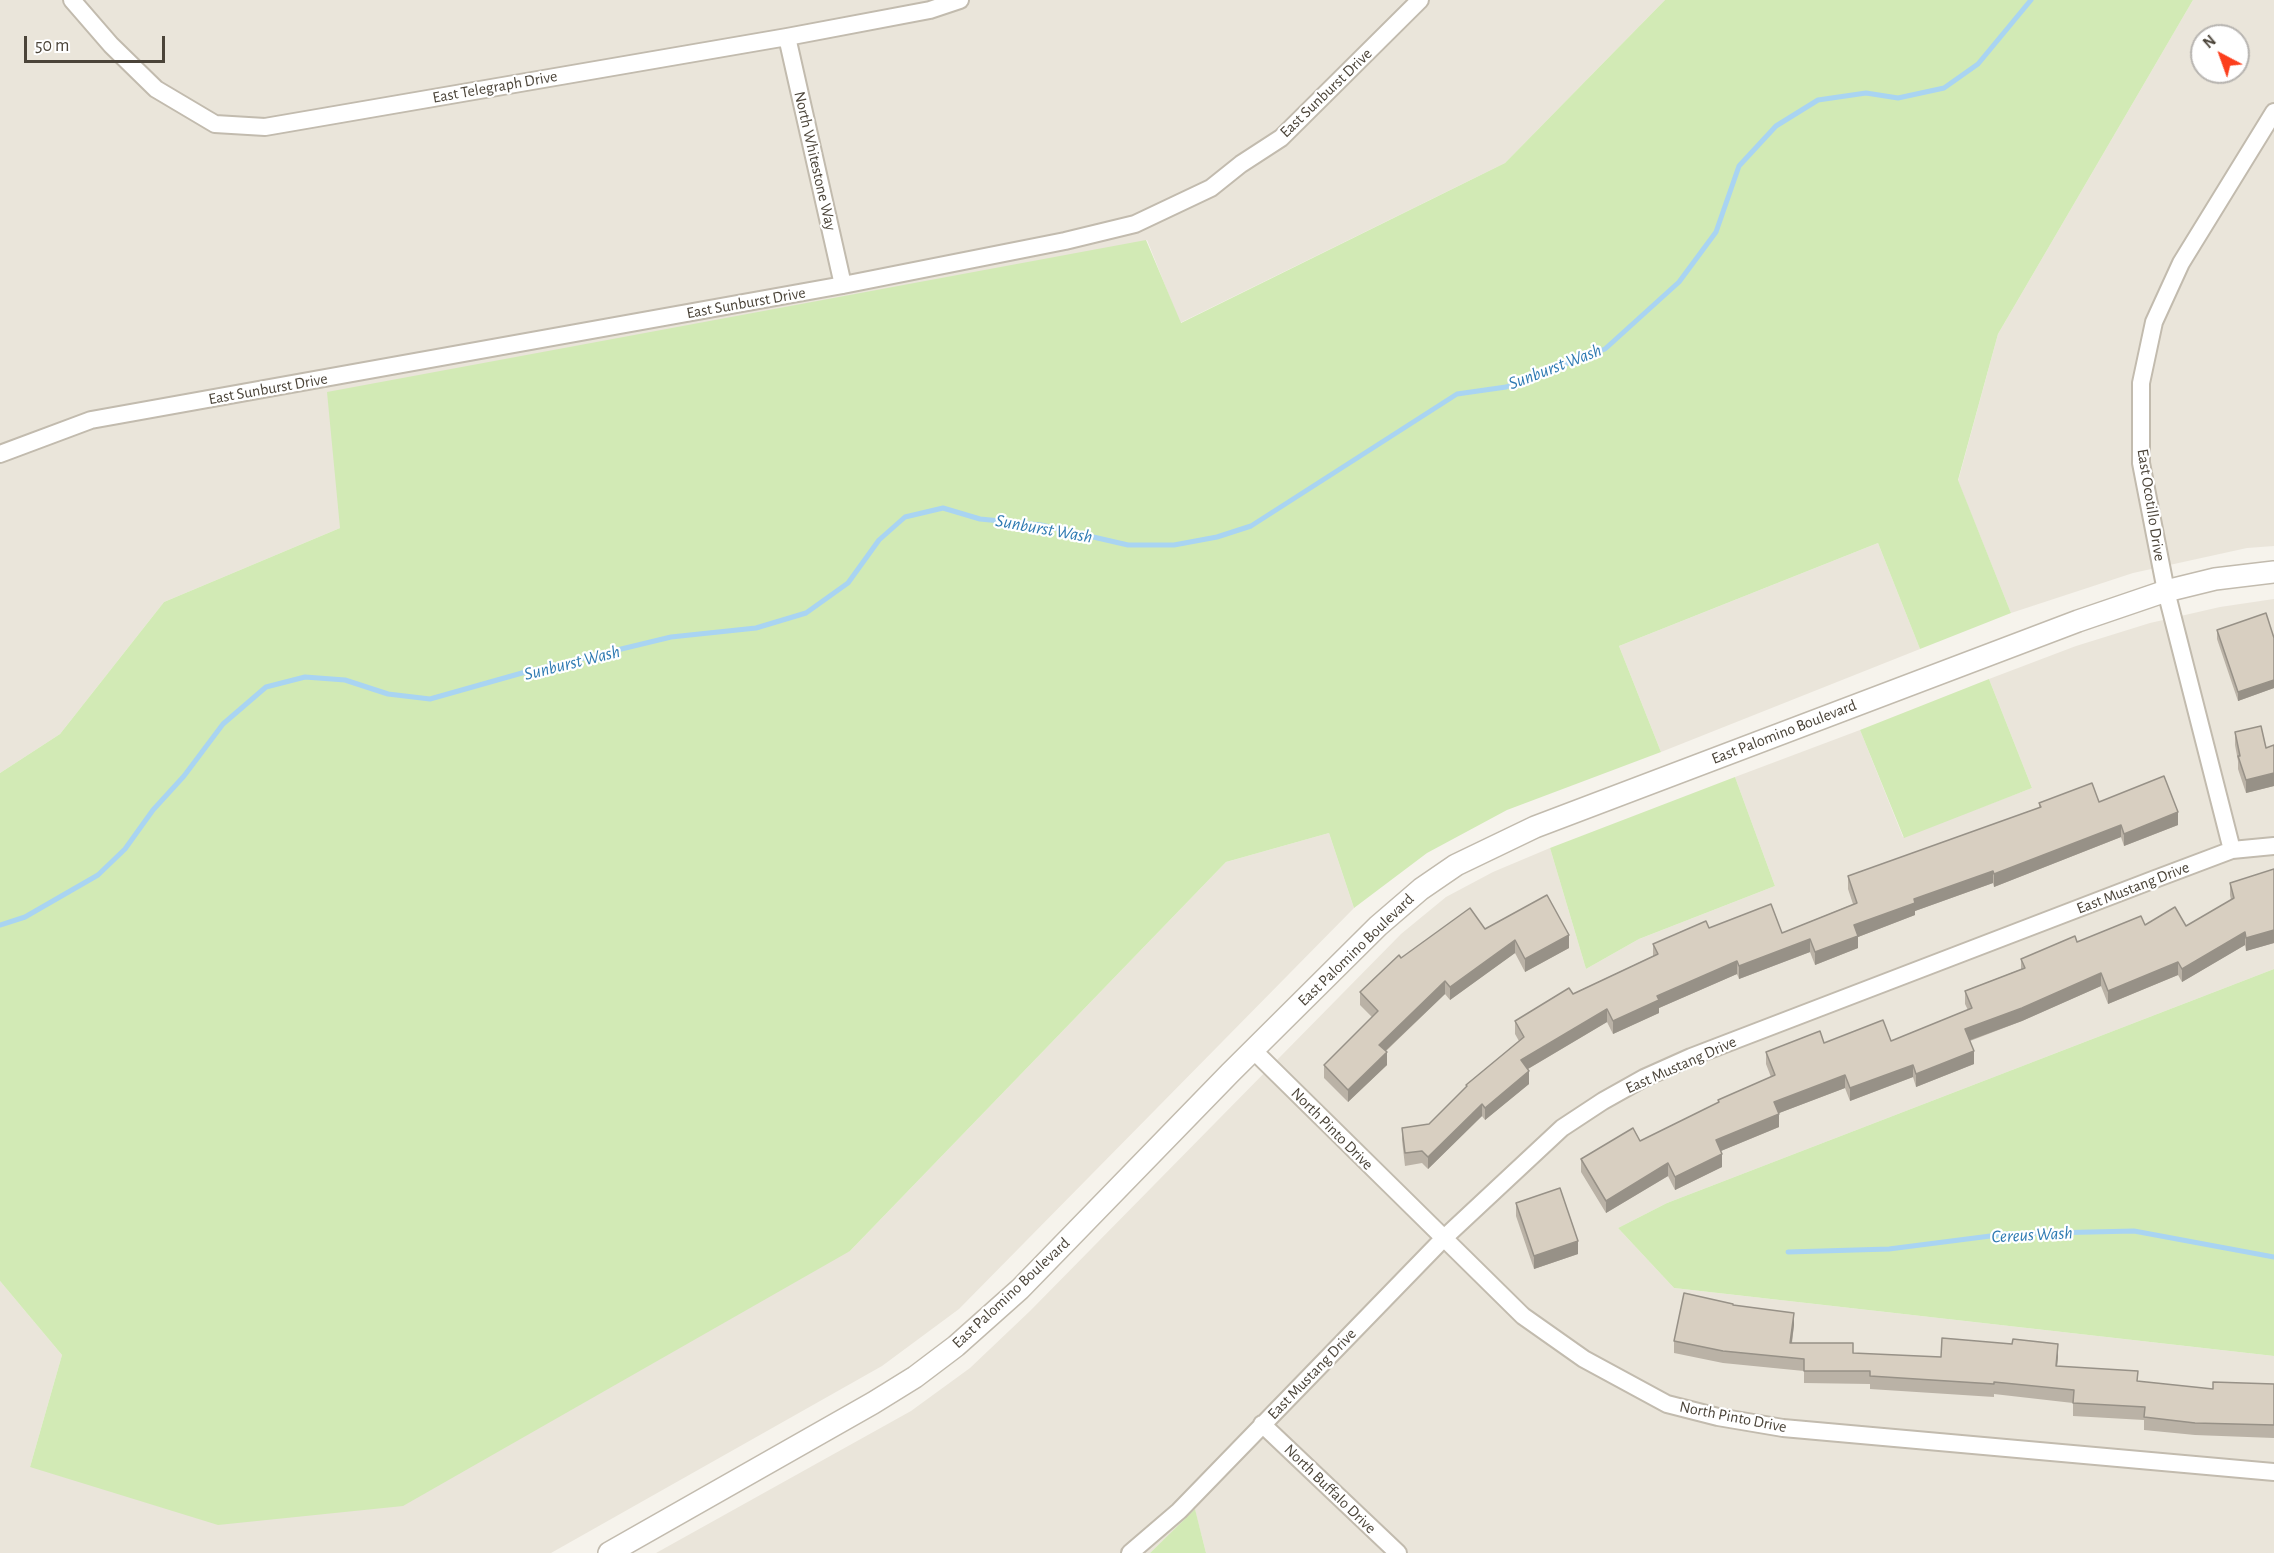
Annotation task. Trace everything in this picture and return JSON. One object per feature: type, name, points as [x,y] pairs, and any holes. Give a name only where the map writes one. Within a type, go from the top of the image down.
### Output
[{"type":"street","name":"East Telegraph Drive","points":[[72,0],[111,45],[156,89],[215,124],[266,127],[787,37],[930,10],[960,0]]},
{"type":"street","name":"East Sunburst Drive","points":[[0,454],[91,420],[843,285],[1065,241],[1135,224],[1211,188],[1241,164],[1281,138],[1420,0]]},
{"type":"street","name":"North Whitestone Way","points":[[787,37],[843,285]]},
{"type":"street","name":"East Ocotillo Drive","points":[[2232,850],[2166,591],[2141,463],[2141,383],[2154,322],[2181,263],[2274,112]]},
{"type":"street","name":"East Palomino Boulevard","points":[[609,1553],[873,1403],[915,1377],[956,1346],[1020,1289],[1253,1050],[1378,926],[1421,888],[1456,865],[1534,827],[1996,651],[2166,591],[2216,579],[2274,572]]},
{"type":"street","name":"East Mustang Drive","points":[[1130,1553],[1179,1511],[1443,1239],[1562,1128],[1644,1078],[1691,1057],[2232,850],[2274,846]]},
{"type":"street","name":"North Pinto Drive","points":[[1253,1050],[1523,1316],[1584,1359],[1667,1404],[1718,1417],[1783,1428],[2274,1472]]},
{"type":"street","name":"North Buffalo Drive","points":[[1262,1424],[1398,1553]]},
{"type":"shaded area","points":[[0,0],[1665,0],[1505,163],[1180,323],[1147,240],[340,528],[164,602],[60,734],[0,773]]},
{"type":"shaded area","points":[[2193,0],[2274,0],[2274,546],[2247,548],[2133,573],[2011,613],[1958,481],[1998,334]]},
{"type":"shaded area","points":[[1878,543],[1920,649],[1661,752],[1619,646]]},
{"type":"shaded area","points":[[2274,599],[2274,969],[1667,1203],[1618,1228],[1674,1288],[2274,1356],[2274,1553],[1206,1553],[1195,1510],[1150,1553],[656,1553],[911,1411],[970,1368],[1030,1311],[1401,934],[1446,897],[1493,872],[1550,848],[1586,969],[1639,939],[1775,886],[1735,777],[1860,730],[1903,837],[2032,788],[1989,679],[2076,646],[2150,623],[2220,607]]},
{"type":"shaded area","points":[[1329,833],[1354,908],[959,1309],[882,1366],[551,1553],[0,1553],[0,1281],[62,1355],[30,1467],[850,1251],[1226,862]]},
{"type":"green space","points":[[1665,0],[2193,0],[1998,334],[1958,480],[2011,613],[1920,649],[1878,543],[1619,646],[1661,752],[1507,810],[1427,853],[1354,908],[1329,833],[1226,862],[850,1251],[403,1506],[218,1525],[30,1467],[62,1355],[0,1281],[0,773],[60,734],[164,602],[340,528],[327,392],[1146,240],[1181,323],[1505,163]]},
{"type":"green space","points":[[1989,679],[2032,788],[1904,838],[1860,730]]},
{"type":"green space","points":[[1735,777],[1775,886],[1639,939],[1586,969],[1550,848]]},
{"type":"green space","points":[[2274,969],[2274,1356],[1674,1288],[1618,1228],[1667,1203]]},
{"type":"green space","points":[[1195,1509],[1206,1553],[1150,1553]]},
{"type":"building","points":[[2266,613],[2274,638],[2274,680],[2238,692],[2217,630]]},
{"type":"building","points":[[2261,726],[2266,748],[2274,745],[2274,773],[2246,780],[2238,756],[2240,756],[2235,732]]},
{"type":"building","points":[[2164,776],[2178,812],[2124,834],[2121,825],[1994,874],[1993,871],[1914,899],[1915,903],[1854,925],[1858,936],[1815,952],[1810,939],[1739,966],[1737,961],[1657,996],[1659,1000],[1613,1021],[1607,1009],[1521,1060],[1529,1071],[1485,1108],[1482,1104],[1428,1157],[1422,1151],[1405,1153],[1402,1128],[1429,1124],[1466,1085],[1524,1037],[1515,1021],[1569,988],[1573,994],[1658,954],[1653,944],[1706,921],[1709,928],[1771,904],[1782,933],[1857,903],[1848,876],[2041,807],[2039,803],[2092,783],[2099,802]]},
{"type":"building","points":[[2274,869],[2274,930],[2246,938],[2245,932],[2182,969],[2178,962],[2108,991],[2101,973],[2022,1008],[1965,1029],[1974,1051],[1916,1074],[1913,1065],[1850,1088],[1845,1075],[1774,1102],[1779,1114],[1716,1140],[1722,1154],[1675,1177],[1668,1163],[1606,1201],[1581,1159],[1633,1128],[1640,1141],[1719,1102],[1718,1100],[1775,1075],[1766,1052],[1820,1031],[1824,1043],[1883,1020],[1891,1041],[1972,1008],[1965,991],[2025,968],[2021,959],[2075,936],[2077,942],[2141,916],[2145,925],[2175,907],[2186,926],[2234,898],[2230,883]]},
{"type":"building","points":[[1547,895],[1569,935],[1525,959],[1515,940],[1450,987],[1445,981],[1379,1045],[1387,1052],[1348,1090],[1324,1065],[1378,1011],[1360,992],[1399,955],[1401,958],[1470,908],[1485,929]]},
{"type":"building","points":[[1560,1188],[1578,1241],[1534,1256],[1516,1203]]},
{"type":"building","points":[[1684,1293],[1733,1305],[1794,1313],[1790,1343],[1853,1343],[1853,1353],[1941,1357],[1942,1338],[2012,1344],[2013,1339],[2058,1344],[2056,1366],[2138,1371],[2137,1381],[2213,1389],[2213,1382],[2274,1384],[2274,1425],[2195,1423],[2144,1417],[2145,1407],[2073,1403],[2074,1390],[1994,1382],[1994,1384],[1870,1376],[1870,1371],[1804,1371],[1804,1359],[1723,1351],[1674,1341]]},
{"type":"waterway","name":"Sunburst Wash","points":[[0,925],[25,917],[98,875],[125,849],[153,810],[184,776],[223,724],[266,687],[305,677],[345,680],[388,694],[430,699],[522,673],[671,637],[756,628],[806,613],[848,583],[879,540],[905,517],[943,508],[980,519],[1041,525],[1128,545],[1174,545],[1217,537],[1251,526],[1457,394],[1506,387],[1605,349],[1679,282],[1716,232],[1739,166],[1776,126],[1818,100],[1866,93],[1898,98],[1944,88],[1978,64],[2031,0]]},
{"type":"waterway","name":"Cereus Wash","points":[[1788,1252],[1889,1249],[2006,1234],[2134,1231],[2274,1257]]}]
